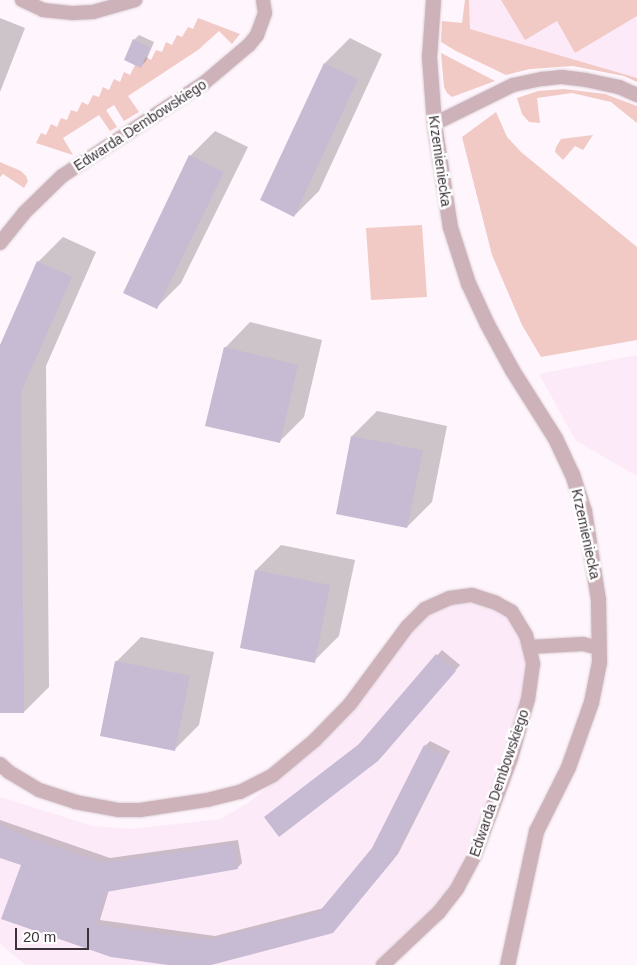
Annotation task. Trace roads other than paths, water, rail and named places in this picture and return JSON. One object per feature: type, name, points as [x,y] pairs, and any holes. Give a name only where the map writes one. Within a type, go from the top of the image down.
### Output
[{"type":"street","name":"Krzemieniecka","points":[[433,0],[429,57],[434,124],[450,227],[468,283],[512,370],[555,438],[572,474],[584,511],[598,599],[599,662],[591,702],[568,768],[536,831],[507,965]]},
{"type":"lane","points":[[22,0],[43,10],[73,13],[93,12],[135,0]]},
{"type":"lane","name":"Edwarda Dembowskiego","points":[[0,243],[24,213],[62,176],[204,83],[249,45],[257,35],[265,13],[263,0]]},
{"type":"lane","points":[[434,124],[506,88],[542,79],[562,77],[586,80],[619,87],[637,95]]},
{"type":"lane","name":"Edwarda Dembowskiego","points":[[0,764],[9,772],[39,790],[75,802],[119,810],[140,810],[207,800],[240,792],[273,775],[315,740],[350,704],[407,627],[425,609],[450,598],[472,595],[496,603],[512,612],[526,635],[533,664],[528,699],[510,758],[475,856],[457,889],[438,913],[383,965]]},
{"type":"lane","points":[[529,647],[583,644],[599,648]]}]
